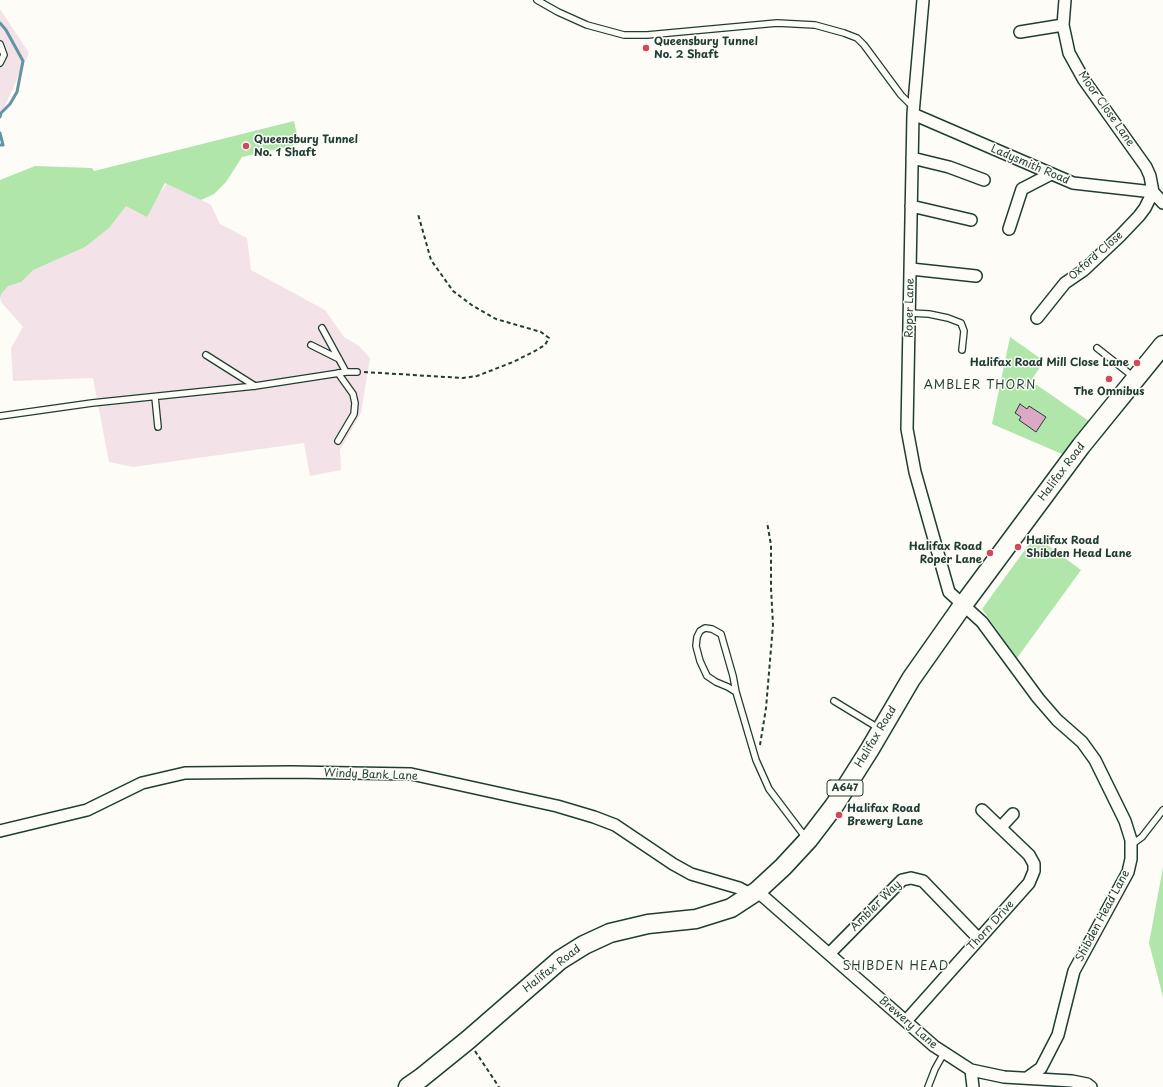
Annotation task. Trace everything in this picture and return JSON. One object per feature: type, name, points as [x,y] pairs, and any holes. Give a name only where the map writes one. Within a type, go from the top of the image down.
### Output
[{"type":"main road","name":"Halifax Road","points":[[408,1087],[468,1040],[560,960],[584,945],[610,933],[648,924],[696,919],[731,908],[754,893],[782,867],[808,840],[834,806],[911,679],[963,605],[1081,446],[1163,345]]},
{"type":"street","name":"Roper Lane","points":[[923,0],[914,111],[912,158],[907,429],[915,472],[950,592],[963,605]]},
{"type":"street","name":"Moor Close Lane","points":[[1065,0],[1063,25],[1070,54],[1084,80],[1146,167],[1158,190]]},
{"type":"street","points":[[1020,32],[1063,25]]},
{"type":"street","name":"Ladysmith Road","points":[[914,111],[1073,183],[1158,190]]},
{"type":"street","points":[[912,158],[949,167],[984,180]]},
{"type":"street","points":[[1009,228],[1022,188],[1051,174]]},
{"type":"street","points":[[1158,190],[1163,203]]},
{"type":"street","name":"Oxford Close","points":[[1037,318],[1065,283],[1084,270],[1139,216],[1158,190]]},
{"type":"street","points":[[912,206],[971,220]]},
{"type":"street","points":[[911,269],[976,276]]},
{"type":"street","name":"Shibden Head Lane","points":[[963,605],[982,622],[1043,704],[1057,720],[1082,742],[1095,760],[1125,821],[1131,840],[1131,859],[1128,872],[1074,971],[1058,1035],[1041,1068],[1027,1078]]},
{"type":"street","name":"Windy Bank Lane","points":[[0,831],[86,810],[142,783],[185,773],[291,772],[411,774],[557,806],[594,817],[615,825],[673,864],[691,874],[754,893]]},
{"type":"street","name":"Thorn Drive","points":[[906,1021],[1029,883],[1034,871],[1034,864],[1029,855],[982,810]]},
{"type":"street","points":[[1000,827],[1013,814]]},
{"type":"street","name":"Ambler Way","points":[[829,954],[902,880],[911,878],[923,881],[979,939]]},
{"type":"street","name":"Brewery Lane","points":[[754,893],[829,954],[934,1046],[971,1070],[1004,1077],[1072,1081],[1087,1084],[1091,1087]]},
{"type":"street","points":[[971,1070],[973,1087]]},
{"type":"lane","points":[[538,0],[558,12],[587,25],[624,34],[648,35],[777,23],[816,25],[844,33],[857,38],[864,45],[914,111]]},
{"type":"lane","points":[[0,44],[4,55],[0,63]]},
{"type":"lane","points":[[910,313],[929,314],[948,318],[961,323],[964,331],[962,350]]},
{"type":"lane","points":[[322,328],[346,372]]},
{"type":"lane","points":[[311,345],[339,359]]},
{"type":"lane","points":[[1097,348],[1136,379]]},
{"type":"lane","points":[[206,355],[255,386]]},
{"type":"lane","points":[[0,416],[92,403],[255,386],[338,373],[357,372]]},
{"type":"lane","points":[[338,373],[353,394],[355,403],[354,414],[338,441]]},
{"type":"lane","points":[[155,397],[158,427]]},
{"type":"lane","points":[[736,692],[707,676],[700,661],[696,646],[697,637],[700,631],[705,628],[712,629],[721,634],[756,760],[769,789],[808,840]]},
{"type":"lane","points":[[834,701],[881,730]]},
{"type":"lane","points":[[1131,846],[1142,837],[1163,810]]},
{"type":"lane","points":[[928,1087],[934,1069],[944,1053]]},
{"type":"path","points":[[357,372],[463,378],[477,376],[513,362],[535,351],[545,345],[549,338],[541,332],[496,319],[473,306],[453,291],[431,260],[418,214]]},
{"type":"path","points":[[756,760],[762,736],[766,708],[773,625],[771,545],[766,522]]},
{"type":"path","points":[[468,1040],[499,1087]]},
{"type":"shaded area","points":[[0,9],[29,53],[0,117]]},
{"type":"shaded area","points":[[168,182],[211,205],[220,224],[247,238],[251,270],[325,310],[344,337],[359,346],[370,358],[361,413],[340,450],[341,470],[310,476],[304,443],[133,467],[109,462],[93,378],[13,381],[11,348],[23,327],[1,302],[1,285],[127,200],[147,211]]},
{"type":"green space","points":[[294,121],[299,144],[242,157],[226,182],[214,194],[201,200],[165,183],[147,217],[126,206],[109,228],[85,247],[33,270],[21,282],[8,286],[1,294],[0,301],[0,180],[35,166],[92,168],[94,171]]},
{"type":"green space","points":[[1010,337],[1044,361],[1031,381],[1089,421],[1062,454],[992,424]],"holes":[[[1021,404],[1027,409],[1029,406],[1046,417],[1036,432],[1015,413]]]},
{"type":"green space","points":[[1035,536],[1081,570],[1017,658],[982,609]]},
{"type":"green space","points":[[1163,867],[1163,997],[1149,943]]},
{"type":"building","points":[[1020,404],[1027,409],[1029,406],[1046,417],[1036,432],[1019,420],[1021,417],[1015,413]]},
{"type":"waterway","points":[[0,23],[6,30],[23,61],[17,92],[10,104],[1,113],[0,117]]},
{"type":"waterway","points":[[0,133],[3,145],[0,145]]},
{"type":"place","name":"Queensbury Tunnel No. 2 Shaft","points":[[646,48]]},
{"type":"place","name":"Queensbury Tunnel No. 1 Shaft","points":[[246,146]]},
{"type":"place","name":"Halifax Road Mill Close Lane","points":[[1137,363]]},
{"type":"place","name":"The Omnibus","points":[[1109,379]]},
{"type":"place","name":"Halifax Road Shibden Head Lane","points":[[1018,547]]},
{"type":"place","name":"Halifax Road Roper Lane","points":[[990,553]]},
{"type":"place","name":"Halifax Road Brewery Lane","points":[[839,815]]},
{"type":"district","name":"AMBLER THORN","points":[[980,386]]},
{"type":"district","name":"SHIBDEN HEAD","points":[[896,967]]}]
